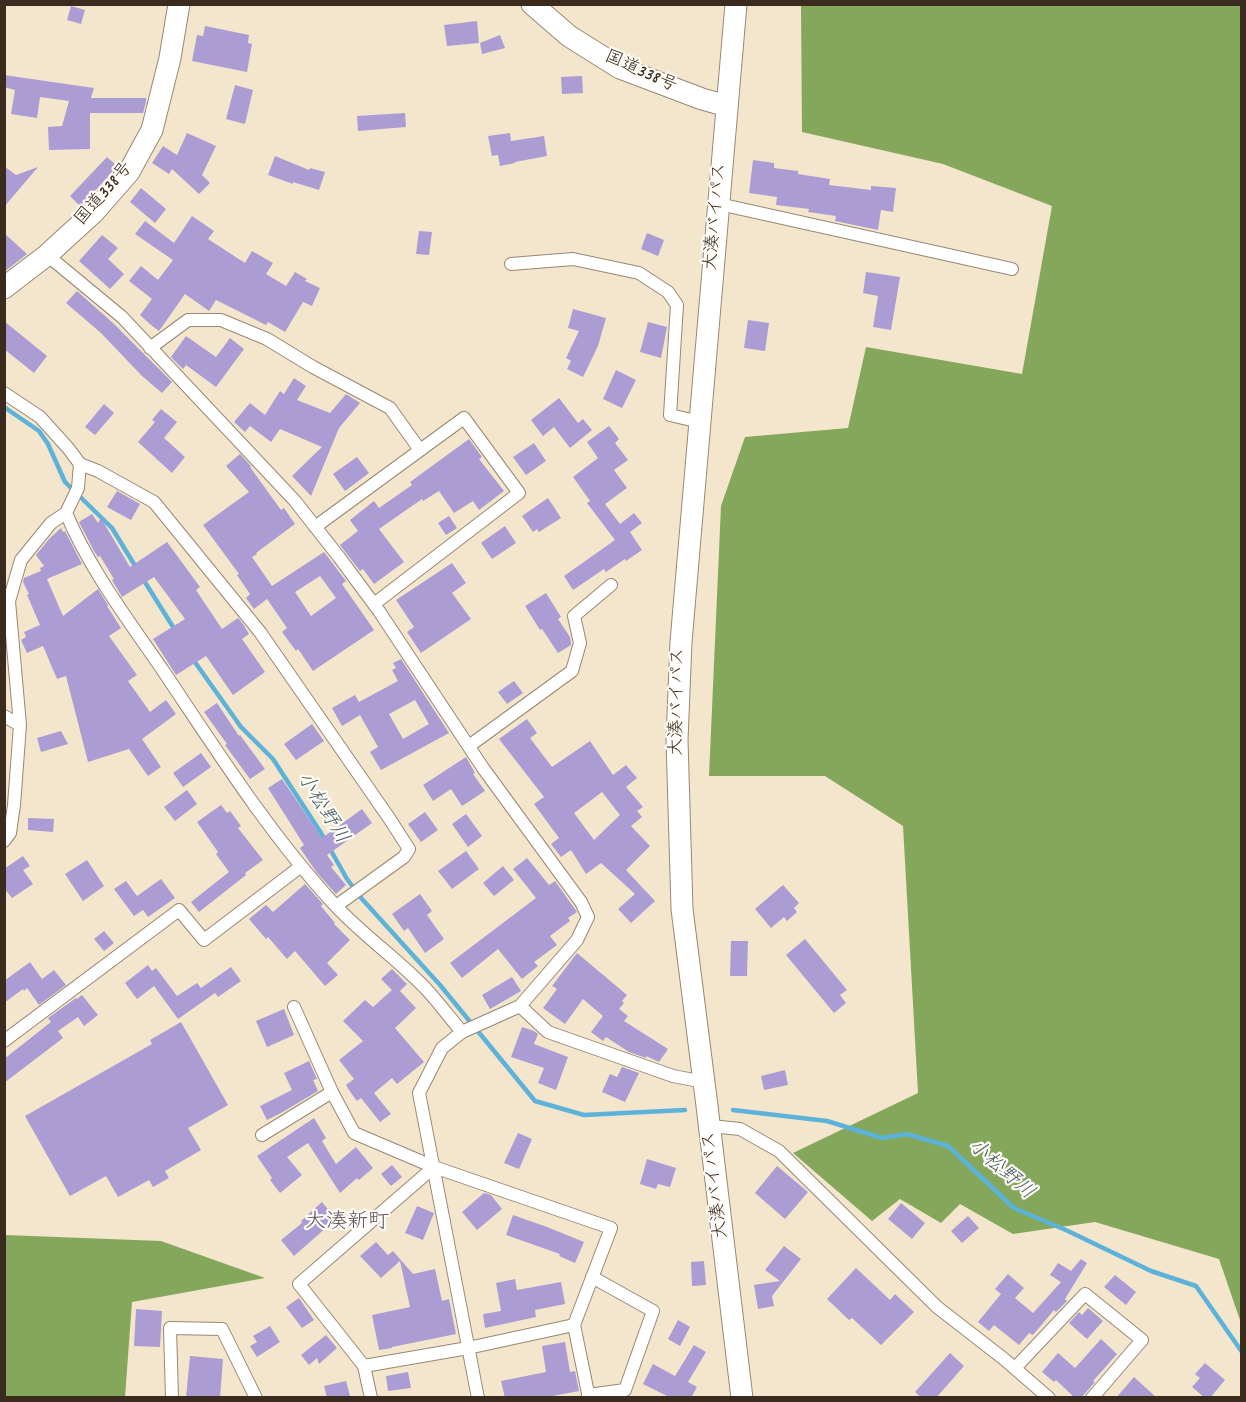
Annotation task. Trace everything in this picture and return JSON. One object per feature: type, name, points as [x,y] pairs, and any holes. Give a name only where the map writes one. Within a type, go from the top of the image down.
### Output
[{"type":"highway","name":"国道338号","points":[[4,288],[48,255],[94,212],[129,172],[152,130],[170,58],[179,4]]},
{"type":"highway","name":"国道338号","points":[[532,4],[569,36],[620,68],[727,106]]},
{"type":"highway","name":"大湊バイパス","points":[[736,4],[681,642],[677,740],[682,909],[742,1398]]},
{"type":"street","points":[[719,204],[1012,269]]},
{"type":"street","points":[[48,255],[122,317],[295,501],[374,604],[483,768],[581,902],[588,917],[577,940],[520,1006],[465,1031],[442,1048],[419,1093],[478,1398]]},
{"type":"street","points":[[511,264],[573,259],[639,273],[668,292],[677,305],[670,415],[700,422]]},
{"type":"street","points":[[150,348],[188,320],[221,320],[267,339],[313,368],[390,408],[420,450]]},
{"type":"street","points":[[4,393],[40,417],[80,464],[99,471],[154,502],[260,632],[389,818],[409,849],[404,856],[336,906]]},
{"type":"street","points":[[315,526],[464,418],[519,493],[374,604]]},
{"type":"street","points":[[4,841],[10,833],[14,805],[20,725],[9,601],[21,560],[51,523],[66,513],[73,501],[78,488],[80,464]]},
{"type":"street","points":[[66,513],[103,581],[300,867],[336,906],[427,990],[465,1031]]},
{"type":"street","points":[[469,746],[572,671],[580,643],[574,616],[611,585]]},
{"type":"street","points":[[4,716],[20,725]]},
{"type":"street","points":[[4,1041],[179,910],[204,940],[300,867]]},
{"type":"street","points":[[520,1006],[548,1032],[673,1076],[704,1083]]},
{"type":"street","points":[[294,1007],[332,1092],[354,1133],[434,1167],[611,1228],[592,1277],[574,1325],[588,1396],[625,1390],[653,1311],[592,1277]]},
{"type":"street","points":[[262,1135],[332,1092]]},
{"type":"street","points":[[710,1126],[740,1129],[779,1151],[937,1307],[1015,1368],[1049,1398]]},
{"type":"street","points":[[370,1398],[364,1365],[299,1284],[434,1167]]},
{"type":"street","points":[[1015,1368],[1085,1294],[1142,1340],[1092,1398]]},
{"type":"street","points":[[364,1365],[468,1348],[574,1325]]},
{"type":"street","points":[[172,1398],[170,1328],[222,1329],[256,1398]]},
{"type":"green space","points":[[801,5],[1241,5],[1241,1323],[1219,1259],[1095,1222],[1013,1234],[960,1204],[941,1223],[900,1199],[872,1221],[793,1153],[918,1093],[903,826],[825,776],[709,776],[721,506],[745,437],[848,428],[866,347],[1022,374],[1052,206],[943,164],[802,132]]},
{"type":"green space","points":[[5,1235],[161,1241],[265,1278],[132,1302],[125,1397],[5,1397]]},
{"type":"building","points":[[71,6],[85,10],[81,24],[67,20]]},
{"type":"building","points":[[477,21],[479,43],[447,46],[444,25]]},
{"type":"building","points":[[205,26],[249,35],[248,43],[252,44],[247,72],[192,61],[197,35],[203,36]]},
{"type":"building","points":[[500,35],[505,48],[482,54],[480,43]]},
{"type":"building","points":[[4,75],[94,88],[91,98],[146,98],[146,102],[143,113],[90,113],[90,149],[49,150],[48,127],[62,126],[69,101],[40,97],[37,118],[11,114],[15,90],[4,87]]},
{"type":"building","points":[[582,76],[583,93],[562,94],[561,77]]},
{"type":"building","points":[[235,85],[253,90],[245,124],[226,119]]},
{"type":"building","points":[[405,113],[406,127],[358,131],[357,116]]},
{"type":"building","points":[[187,133],[216,146],[202,175],[210,183],[199,194],[172,169],[169,174],[152,163],[163,146],[177,155]]},
{"type":"building","points":[[510,133],[511,141],[544,136],[547,156],[500,166],[498,155],[492,156],[488,136]]},
{"type":"building","points":[[275,156],[309,170],[310,168],[325,172],[319,190],[268,175]]},
{"type":"building","points":[[107,157],[117,166],[81,207],[70,196]]},
{"type":"building","points":[[753,160],[774,163],[774,168],[798,171],[798,174],[830,179],[829,185],[871,190],[871,186],[896,188],[893,212],[881,210],[878,230],[835,221],[836,216],[808,212],[809,209],[776,205],[777,197],[749,193]]},
{"type":"building","points":[[4,166],[16,175],[38,167],[4,207]]},
{"type":"building","points":[[141,188],[166,209],[155,223],[130,202]]},
{"type":"building","points":[[192,216],[214,231],[208,239],[245,263],[252,251],[273,263],[266,274],[286,286],[295,272],[307,279],[305,281],[320,288],[312,306],[303,302],[285,332],[268,322],[266,325],[216,300],[209,311],[185,294],[159,331],[151,325],[140,315],[152,299],[129,281],[141,266],[158,280],[173,260],[135,234],[145,221],[174,243]]},
{"type":"building","points":[[419,231],[432,232],[429,255],[416,254]]},
{"type":"building","points":[[4,233],[27,254],[4,272]]},
{"type":"building","points":[[647,233],[664,240],[658,256],[641,249]]},
{"type":"building","points":[[102,235],[118,248],[108,259],[124,274],[110,289],[79,261]]},
{"type":"building","points":[[866,272],[900,277],[891,330],[873,327],[878,296],[863,293]]},
{"type":"building","points":[[77,291],[172,382],[162,393],[142,376],[101,333],[66,303]]},
{"type":"building","points":[[573,309],[606,318],[598,346],[583,377],[567,369],[571,361],[566,358],[579,331],[568,328]]},
{"type":"building","points":[[748,320],[769,323],[765,351],[744,348]]},
{"type":"building","points":[[4,321],[47,356],[34,373],[4,349]]},
{"type":"building","points":[[648,322],[667,327],[661,358],[640,352]]},
{"type":"building","points":[[186,336],[216,357],[230,338],[244,349],[216,387],[186,365],[183,369],[171,357]]},
{"type":"building","points":[[616,370],[636,380],[622,408],[603,399]]},
{"type":"building","points":[[294,378],[306,386],[297,400],[330,413],[346,394],[360,403],[339,428],[311,496],[292,476],[322,447],[280,429],[271,442],[250,426],[245,432],[234,422],[250,403],[265,415],[280,391],[284,394]]},
{"type":"building","points":[[559,398],[578,423],[583,419],[592,430],[570,448],[554,427],[543,436],[531,420]]},
{"type":"building","points":[[104,404],[114,413],[95,435],[85,427]]},
{"type":"building","points":[[161,409],[177,422],[164,438],[185,457],[172,473],[138,442],[155,422],[152,420]]},
{"type":"building","points":[[609,426],[619,439],[615,443],[628,460],[614,470],[627,488],[605,504],[620,524],[634,513],[642,523],[630,532],[642,550],[606,572],[604,569],[573,590],[564,576],[615,540],[587,503],[590,501],[573,477],[598,458],[587,442]]},
{"type":"building","points":[[469,439],[482,457],[479,459],[504,491],[479,510],[473,501],[454,513],[439,491],[423,501],[422,499],[379,529],[404,562],[374,584],[363,569],[360,571],[340,545],[358,531],[350,520],[374,501],[379,508],[412,485],[410,482]]},
{"type":"building","points":[[534,443],[546,461],[526,475],[513,457]]},
{"type":"building","points":[[240,454],[281,510],[284,508],[295,524],[252,557],[272,586],[324,552],[346,581],[342,584],[374,630],[313,671],[298,649],[296,651],[282,632],[287,628],[267,599],[254,609],[246,598],[250,594],[237,575],[239,574],[203,525],[249,492],[226,466]],"holes":[[[320,576],[336,598],[311,616],[295,592]]]},
{"type":"building","points":[[357,457],[369,473],[345,491],[333,474]]},
{"type":"building","points":[[117,491],[140,504],[131,520],[107,507]]},
{"type":"building","points":[[548,498],[561,518],[539,532],[537,529],[533,532],[522,516]]},
{"type":"building","points":[[92,514],[98,523],[101,518],[130,567],[167,542],[200,587],[196,590],[222,629],[238,618],[243,624],[249,634],[242,639],[265,672],[233,695],[206,656],[176,675],[153,639],[185,619],[154,577],[122,597],[112,580],[114,579],[100,556],[98,557],[94,551],[79,522]]},
{"type":"building","points":[[449,516],[457,528],[446,535],[438,523]]},
{"type":"building","points":[[505,526],[516,543],[492,559],[481,543]]},
{"type":"building","points":[[61,528],[63,532],[65,531],[82,564],[47,579],[63,616],[98,589],[121,628],[109,636],[137,675],[128,681],[150,712],[166,700],[176,714],[142,739],[161,767],[148,776],[129,749],[88,762],[66,676],[57,679],[43,646],[27,653],[21,640],[26,637],[24,632],[40,625],[27,595],[29,594],[23,582],[24,578],[41,571],[40,568],[44,566],[36,555]]},
{"type":"building","points":[[452,563],[466,583],[452,593],[471,619],[421,653],[407,632],[414,627],[396,600]]},
{"type":"building","points":[[546,593],[561,617],[558,619],[570,637],[571,645],[558,653],[525,606]]},
{"type":"building","points":[[401,659],[449,733],[381,770],[370,752],[378,747],[360,715],[342,726],[332,708],[355,695],[359,702],[398,681],[392,670],[396,668],[393,663]],"holes":[[[415,700],[429,724],[403,739],[389,714]]]},
{"type":"building","points":[[514,681],[523,693],[507,704],[498,692]]},
{"type":"building","points":[[217,703],[265,769],[250,779],[204,712]]},
{"type":"building","points":[[527,719],[537,733],[530,738],[552,767],[590,741],[613,775],[626,765],[637,778],[626,787],[643,807],[637,811],[642,817],[631,826],[650,846],[626,870],[655,901],[631,923],[618,909],[635,894],[601,863],[586,874],[571,850],[561,857],[551,844],[559,838],[534,804],[544,797],[499,739]],"holes":[[[602,792],[620,815],[594,840],[574,813]]]},
{"type":"building","points":[[312,724],[324,741],[296,760],[284,744]]},
{"type":"building","points":[[61,731],[68,744],[41,752],[37,738]]},
{"type":"building","points":[[201,753],[211,767],[183,787],[173,773]]},
{"type":"building","points":[[466,757],[475,773],[473,774],[485,791],[462,806],[451,789],[433,801],[423,785]]},
{"type":"building","points":[[282,779],[322,838],[362,809],[372,823],[327,855],[334,865],[331,867],[346,885],[336,894],[317,873],[300,848],[304,845],[268,788]]},
{"type":"building","points":[[187,790],[197,804],[175,821],[164,807]]},
{"type":"building","points":[[221,805],[227,813],[230,811],[241,826],[238,828],[263,860],[199,912],[191,902],[229,872],[197,822]]},
{"type":"building","points":[[425,812],[438,830],[421,842],[408,824]]},
{"type":"building","points":[[466,814],[482,836],[468,847],[452,824]]},
{"type":"building","points":[[28,818],[54,819],[53,832],[28,830]]},
{"type":"building","points":[[466,851],[479,869],[452,889],[438,871]]},
{"type":"building","points":[[23,856],[30,866],[23,870],[33,884],[12,898],[4,888],[4,869]]},
{"type":"building","points":[[527,858],[549,885],[555,881],[577,912],[568,918],[570,921],[550,936],[557,945],[534,962],[538,966],[522,979],[498,949],[462,978],[450,963],[536,898],[513,869]]},
{"type":"building","points":[[87,860],[104,886],[83,901],[65,874]]},
{"type":"building","points":[[503,866],[514,880],[494,896],[483,883]]},
{"type":"building","points":[[161,879],[175,898],[148,917],[143,910],[134,916],[114,889],[126,881],[137,896]]},
{"type":"building","points":[[305,884],[323,904],[321,906],[334,924],[350,940],[327,963],[338,975],[325,986],[295,951],[287,959],[249,919],[266,905],[273,912]]},
{"type":"building","points":[[783,885],[799,903],[794,908],[797,912],[787,921],[784,917],[771,928],[755,909]]},
{"type":"building","points":[[420,894],[432,911],[427,915],[444,939],[425,953],[408,928],[404,931],[392,914]]},
{"type":"building","points":[[104,931],[114,943],[104,951],[94,939]]},
{"type":"building","points":[[805,939],[847,990],[840,995],[846,1003],[834,1013],[786,955]]},
{"type":"building","points":[[731,941],[748,941],[747,976],[730,976]]},
{"type":"building","points":[[577,953],[627,995],[619,1009],[628,1016],[624,1021],[668,1049],[659,1062],[629,1052],[606,1037],[603,1041],[591,1032],[603,1016],[583,999],[565,1024],[543,1008],[557,989],[552,986]]},
{"type":"building","points":[[30,962],[42,979],[54,970],[66,985],[39,1005],[27,988],[4,1003],[4,981]]},
{"type":"building","points":[[148,965],[152,971],[156,968],[177,996],[197,983],[201,988],[231,967],[241,981],[218,997],[215,993],[178,1019],[154,986],[137,999],[125,983]]},
{"type":"building","points":[[392,969],[407,984],[400,991],[416,1008],[395,1028],[424,1062],[397,1084],[392,1078],[374,1093],[391,1114],[380,1122],[361,1098],[357,1101],[351,1093],[346,1085],[354,1079],[339,1060],[363,1041],[343,1021],[365,1000],[373,1007],[392,990],[381,979]]},
{"type":"building","points":[[512,977],[521,991],[490,1009],[482,995]]},
{"type":"building","points":[[82,995],[98,1015],[84,1026],[78,1017],[58,1031],[63,1038],[4,1083],[4,1059],[51,1022],[48,1018]]},
{"type":"building","points":[[284,1009],[294,1035],[267,1047],[256,1021]]},
{"type":"building","points":[[181,1022],[228,1105],[188,1128],[201,1150],[165,1171],[169,1178],[153,1187],[149,1180],[118,1197],[106,1176],[70,1196],[25,1116],[152,1044],[150,1040]]},
{"type":"building","points":[[522,1027],[538,1034],[534,1044],[568,1057],[556,1090],[538,1083],[544,1068],[511,1057]]},
{"type":"building","points":[[309,1061],[317,1079],[313,1080],[318,1091],[267,1120],[260,1106],[292,1090],[284,1073]]},
{"type":"building","points":[[622,1067],[639,1073],[625,1102],[602,1092],[610,1074],[617,1077]]},
{"type":"building","points":[[785,1070],[788,1085],[764,1090],[761,1076]]},
{"type":"building","points":[[314,1118],[326,1138],[322,1141],[336,1164],[356,1147],[373,1168],[340,1193],[308,1143],[287,1157],[302,1175],[280,1193],[257,1156]]},
{"type":"building","points":[[518,1133],[532,1139],[519,1169],[504,1163]]},
{"type":"building","points":[[647,1159],[676,1168],[670,1187],[658,1184],[656,1189],[640,1184]]},
{"type":"building","points":[[392,1165],[402,1177],[391,1186],[381,1174]]},
{"type":"building","points":[[777,1166],[808,1192],[785,1219],[755,1193]]},
{"type":"building","points":[[484,1193],[491,1195],[502,1209],[477,1230],[462,1212]]},
{"type":"building","points":[[322,1202],[336,1219],[294,1256],[281,1240],[302,1223],[301,1221]]},
{"type":"building","points":[[901,1203],[925,1223],[912,1239],[888,1219]]},
{"type":"building","points":[[417,1206],[434,1213],[423,1240],[405,1233]]},
{"type":"building","points":[[513,1215],[584,1242],[575,1263],[559,1256],[560,1254],[506,1235]]},
{"type":"building","points":[[968,1216],[979,1228],[962,1243],[951,1231]]},
{"type":"building","points":[[376,1242],[388,1255],[393,1251],[413,1274],[435,1269],[442,1301],[449,1299],[456,1334],[379,1350],[372,1315],[410,1307],[400,1261],[381,1278],[360,1256]]},
{"type":"building","points":[[784,1246],[801,1259],[772,1296],[774,1306],[758,1309],[754,1285],[780,1281],[765,1270]]},
{"type":"building","points":[[1081,1259],[1087,1263],[1065,1299],[1067,1301],[1056,1312],[1054,1310],[1033,1335],[1029,1333],[1019,1345],[994,1325],[989,1331],[978,1322],[1001,1294],[995,1289],[1008,1274],[1024,1288],[1015,1298],[1033,1313],[1061,1282],[1050,1275],[1058,1263],[1071,1271]]},
{"type":"building","points":[[704,1261],[706,1285],[692,1286],[691,1262]]},
{"type":"building","points":[[856,1268],[890,1300],[895,1294],[914,1312],[881,1345],[827,1299]]},
{"type":"building","points":[[1115,1275],[1136,1292],[1126,1305],[1104,1287]]},
{"type":"building","points":[[515,1279],[517,1290],[561,1282],[565,1304],[535,1310],[536,1317],[485,1328],[483,1314],[501,1311],[496,1283]]},
{"type":"building","points":[[299,1298],[314,1320],[302,1328],[286,1307]]},
{"type":"building","points":[[1088,1308],[1103,1321],[1087,1339],[1069,1323],[1079,1312],[1082,1315]]},
{"type":"building","points":[[136,1309],[162,1311],[160,1347],[134,1346]]},
{"type":"building","points":[[678,1320],[690,1327],[680,1346],[668,1339]]},
{"type":"building","points":[[270,1326],[280,1342],[257,1357],[250,1346],[257,1342],[253,1336]]},
{"type":"building","points":[[326,1335],[337,1348],[319,1364],[317,1358],[309,1365],[301,1355]]},
{"type":"building","points":[[1101,1339],[1117,1354],[1081,1398],[1075,1398],[1056,1380],[1054,1382],[1042,1372],[1058,1353],[1075,1368]]},
{"type":"building","points":[[565,1342],[570,1372],[575,1371],[579,1391],[542,1398],[505,1398],[501,1381],[546,1372],[542,1346]]},
{"type":"building","points":[[694,1345],[706,1352],[688,1382],[697,1387],[691,1398],[671,1398],[643,1384],[653,1364],[675,1376]]},
{"type":"building","points":[[950,1353],[964,1366],[936,1398],[922,1398],[915,1392]]},
{"type":"building","points":[[190,1356],[223,1359],[220,1398],[186,1398]]},
{"type":"building","points":[[1205,1363],[1225,1380],[1210,1398],[1205,1398],[1192,1387],[1200,1378],[1195,1374]]},
{"type":"building","points":[[408,1372],[411,1388],[388,1391],[386,1376]]},
{"type":"building","points":[[1134,1377],[1157,1398],[1116,1398]]},
{"type":"building","points":[[346,1381],[350,1396],[327,1398],[324,1386]]},
{"type":"waterway","name":"小松野川","points":[[4,407],[39,431],[48,444],[65,482],[112,528],[137,569]]},
{"type":"waterway","name":"小松野川","points":[[143,579],[175,630]]},
{"type":"waterway","name":"小松野川","points":[[192,658],[241,727],[273,759],[321,833],[347,879],[362,899],[440,985],[535,1101],[584,1115],[685,1110]]},
{"type":"waterway","name":"小松野川","points":[[733,1110],[827,1121],[882,1138],[907,1134],[948,1146],[1014,1208],[1151,1271],[1196,1286],[1242,1352]]},
{"type":"district","name":"大湊新町","points":[[347,1224]]}]
